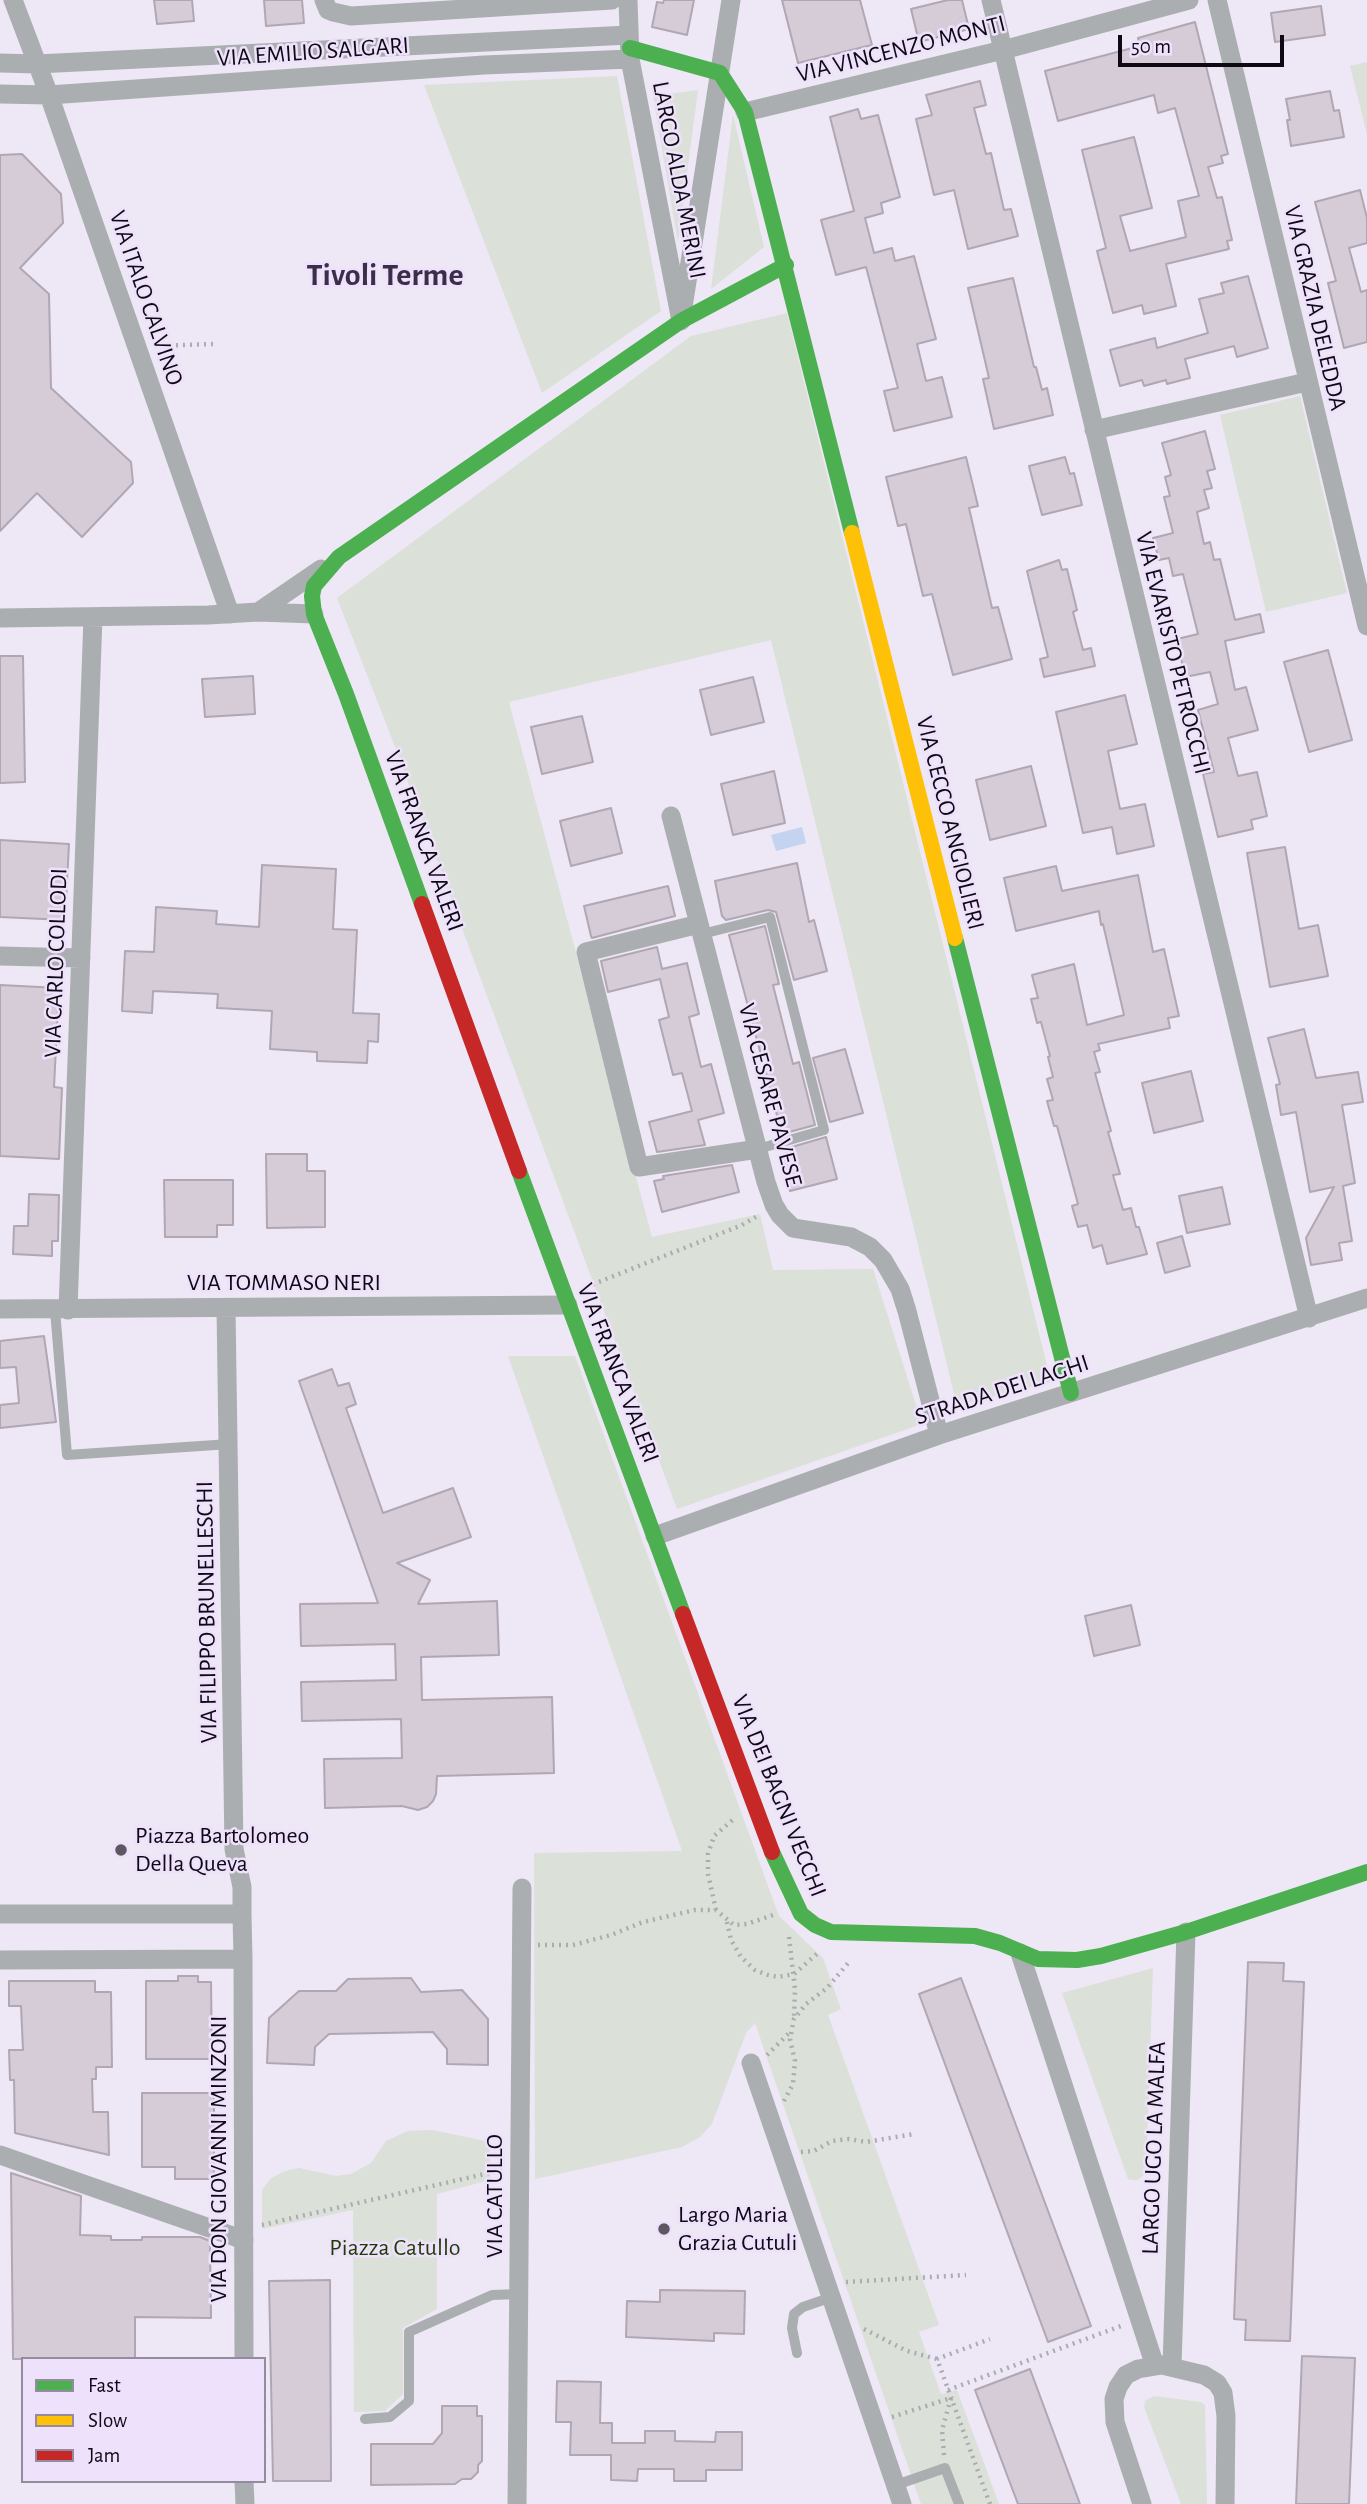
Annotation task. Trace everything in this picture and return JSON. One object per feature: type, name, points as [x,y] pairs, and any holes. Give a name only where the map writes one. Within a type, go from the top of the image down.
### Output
[{"type":"street","name":"VIA ITALO CALVINO","points":[[13,0],[49,95],[230,614]]},
{"type":"street","points":[[326,5],[339,15],[351,16],[480,4],[612,0]]},
{"type":"street","points":[[628,0],[630,47]]},
{"type":"street","points":[[731,0],[720,73],[745,111],[786,265]]},
{"type":"street","name":"VIA EVARISTO PETROCCHI","points":[[991,0],[1310,1318]]},
{"type":"street","name":"VIA VINCENZO MONTI","points":[[745,111],[1003,50],[1189,0]]},
{"type":"street","name":"VIA GRAZIA DELEDDA","points":[[1217,0],[1367,626]]},
{"type":"street","name":"VIA EMILIO SALGARI","points":[[0,63],[630,47]]},
{"type":"street","name":"VIA EMILIO SALGARI","points":[[0,94],[49,95],[484,65],[630,47]]},
{"type":"street","name":"LARGO ALDA MERINI","points":[[630,47],[720,73],[681,321],[630,47]]},
{"type":"street","name":"LARGO ALDA MERINI","points":[[681,321],[786,265]]},
{"type":"street","name":"VIA CECCO ANGIOLIERI","points":[[786,265],[1071,1393]]},
{"type":"street","name":"VIA FRANCA VALERI","points":[[655,1536],[566,1301],[346,694],[314,614],[312,596],[314,586],[339,557],[681,321]]},
{"type":"street","points":[[1094,430],[1307,382]]},
{"type":"street","points":[[258,612],[339,557]]},
{"type":"street","points":[[0,618],[258,612],[314,614]]},
{"type":"street","name":"VIA CARLO COLLODI","points":[[61,1310],[81,958],[93,617]]},
{"type":"street","name":"VIA CESARE PAVESE","points":[[671,816],[774,1205],[793,1228],[851,1237],[870,1247],[883,1260],[895,1278],[904,1300],[939,1436]]},
{"type":"street","points":[[700,929],[586,952],[639,1167],[758,1149]]},
{"type":"street","points":[[0,956],[81,958]]},
{"type":"street","name":"STRADA DEI LAGHI","points":[[655,1536],[939,1436],[1367,1298]]},
{"type":"street","name":"VIA TOMMASO NERI","points":[[0,1310],[566,1301]]},
{"type":"street","name":"VIA FILIPPO BRUNELLESCHI","points":[[226,1308],[234,1849],[242,1887],[242,1914]]},
{"type":"street","name":"VIA DEI BAGNI VECCHI","points":[[655,1536],[775,1859],[796,1906],[815,1925],[840,1934],[975,1936],[1000,1942],[1020,1953],[1047,1960],[1077,1960],[1101,1956],[1186,1931],[1367,1872]]},
{"type":"street","name":"VIA CATULLO","points":[[517,2504],[522,1888]]},
{"type":"street","points":[[0,1914],[242,1914],[243,1959],[0,1960]]},
{"type":"street","name":"LARGO UGO LA MALFA","points":[[1163,2366],[1186,1931]]},
{"type":"street","name":"LARGO UGO LA MALFA","points":[[1020,1953],[1140,2319],[1163,2366]]},
{"type":"street","name":"VIA DON GIOVANNI MINZONI","points":[[243,1959],[244,2357]]},
{"type":"street","points":[[751,2063],[902,2504]]},
{"type":"street","points":[[0,2155],[244,2234]]},
{"type":"street","points":[[1142,2504],[1115,2422],[1114,2399],[1118,2386],[1126,2375],[1138,2369],[1163,2366],[1204,2375],[1217,2384],[1223,2393],[1226,2416],[1225,2504]]},
{"type":"street","points":[[244,2483],[244,2504]]},
{"type":"lane","points":[[700,929],[770,917],[824,1130],[758,1149]]},
{"type":"lane","points":[[61,1310],[67,1455],[230,1444]]},
{"type":"lane","points":[[365,2418],[390,2417],[409,2401],[409,2332],[492,2295],[519,2294]]},
{"type":"lane","points":[[797,2353],[792,2328],[794,2314],[803,2306],[832,2298]]},
{"type":"lane","points":[[896,2485],[945,2468],[959,2504]]},
{"type":"path","points":[[137,347],[213,344]]},
{"type":"path","points":[[566,1301],[742,1225],[774,1205]]},
{"type":"path","points":[[751,1794],[735,1819],[715,1836],[708,1854],[708,1874],[716,1910],[734,1925],[747,1924],[796,1906]]},
{"type":"path","points":[[751,2063],[768,2054],[790,2031],[794,2019],[794,1974],[788,1926],[796,1906]]},
{"type":"path","points":[[521,1944],[573,1945],[611,1935],[643,1922],[695,1910],[716,1910]]},
{"type":"path","points":[[727,1921],[731,1940],[741,1957],[755,1970],[778,1977],[794,1974],[840,1934]]},
{"type":"path","points":[[794,2019],[806,2004],[827,1988],[850,1961]]},
{"type":"path","points":[[770,2117],[793,2084],[795,2060],[790,2031]]},
{"type":"path","points":[[783,2154],[814,2151],[832,2141],[849,2139],[866,2142],[914,2134]]},
{"type":"path","points":[[244,2234],[520,2166]]},
{"type":"path","points":[[832,2298],[966,2274]]},
{"type":"path","points":[[832,2298],[907,2351],[937,2359],[990,2339]]},
{"type":"path","points":[[948,2390],[1140,2319]]},
{"type":"path","points":[[937,2359],[990,2504]]},
{"type":"path","points":[[875,2423],[951,2398]]},
{"type":"path","points":[[945,2468],[942,2430],[951,2398]]},
{"type":"green space","points":[[1367,62],[1367,134],[1350,66]]},
{"type":"green space","points":[[617,76],[661,311],[542,393],[424,85]]},
{"type":"green space","points":[[698,90],[678,242],[653,96]]},
{"type":"green space","points":[[733,115],[764,247],[711,289]]},
{"type":"green space","points":[[787,313],[1051,1382],[957,1406],[771,640],[509,702],[652,1237],[760,1214],[773,1270],[873,1269],[922,1424],[677,1509],[389,731],[337,598],[691,336]]},
{"type":"green space","points":[[1300,396],[1347,593],[1266,612],[1220,415]]},
{"type":"green space","points":[[508,1356],[575,1356],[779,1916],[823,1958],[841,2009],[828,2015],[939,2325],[919,2332],[941,2394],[957,2390],[999,2504],[921,2504],[755,2023],[746,2033],[712,2124],[700,2137],[682,2147],[535,2179],[534,1853],[682,1851]]},
{"type":"green space","points":[[1153,1968],[1146,2173],[1138,2180],[1133,2180],[1128,2179],[1062,1993]]},
{"type":"green space","name":"Piazza Catullo","points":[[432,2130],[490,2142],[490,2180],[437,2194],[437,2309],[403,2328],[403,2394],[385,2411],[354,2412],[353,2210],[262,2229],[262,2190],[271,2178],[299,2168],[336,2176],[351,2174],[371,2163],[386,2141],[408,2131]]},
{"type":"green space","points":[[1154,2396],[1201,2402],[1205,2405],[1207,2504],[1181,2504],[1144,2407],[1145,2401]]},
{"type":"water","points":[[802,827],[806,843],[776,851],[771,835]]},
{"type":"building","points":[[154,0],[192,0],[194,21],[157,24]]},
{"type":"building","points":[[264,0],[302,0],[304,23],[266,26]]},
{"type":"building","points":[[664,0],[694,0],[687,35],[652,27],[657,2],[663,3]]},
{"type":"building","points":[[782,0],[860,0],[872,45],[798,63]]},
{"type":"building","points":[[948,0],[962,0],[969,29],[919,42],[911,9]]},
{"type":"building","points":[[1321,6],[1325,35],[1275,42],[1271,13]]},
{"type":"building","points":[[1195,22],[1228,154],[1221,156],[1223,163],[1208,167],[1217,198],[1222,197],[1232,240],[1227,241],[1229,249],[1166,264],[1176,306],[1144,314],[1142,305],[1113,313],[1097,251],[1106,248],[1082,150],[1134,137],[1152,208],[1120,216],[1130,251],[1186,237],[1178,201],[1199,196],[1175,108],[1158,113],[1154,95],[1058,121],[1045,71],[1140,46],[1138,38]]},
{"type":"building","points":[[980,81],[986,105],[974,108],[986,154],[991,153],[1004,210],[1011,209],[1018,236],[968,249],[954,190],[934,195],[916,119],[932,115],[926,95]]},
{"type":"building","points":[[1330,91],[1334,111],[1339,110],[1344,137],[1291,146],[1286,99]]},
{"type":"building","points":[[858,109],[861,119],[878,115],[900,197],[881,203],[883,213],[865,218],[874,253],[892,248],[895,261],[914,256],[936,339],[917,344],[926,381],[942,377],[952,417],[894,431],[884,391],[898,388],[866,267],[836,275],[821,220],[854,211],[830,117]]},
{"type":"building","points":[[22,154],[61,194],[63,223],[20,268],[49,294],[51,388],[131,462],[133,483],[82,537],[37,493],[0,531],[0,155]]},
{"type":"building","points":[[1360,190],[1367,218],[1367,243],[1349,248],[1361,292],[1367,290],[1367,342],[1344,348],[1328,283],[1336,281],[1315,202]]},
{"type":"building","points":[[1248,276],[1268,348],[1237,357],[1234,346],[1185,359],[1190,378],[1167,384],[1166,380],[1144,386],[1142,380],[1120,386],[1110,350],[1155,338],[1157,348],[1208,333],[1199,299],[1224,293],[1221,283]]},
{"type":"building","points":[[1013,278],[1034,367],[1042,390],[1047,388],[1053,415],[994,429],[983,379],[989,378],[968,288]]},
{"type":"building","points":[[1205,431],[1215,469],[1207,471],[1212,488],[1204,490],[1209,508],[1197,512],[1204,544],[1210,542],[1214,560],[1220,559],[1235,620],[1260,614],[1264,632],[1225,641],[1235,690],[1246,687],[1258,730],[1228,738],[1238,776],[1257,772],[1267,816],[1251,820],[1253,829],[1218,837],[1203,774],[1214,772],[1198,710],[1218,704],[1210,672],[1185,677],[1177,639],[1198,634],[1183,574],[1173,576],[1169,558],[1159,560],[1153,538],[1173,533],[1164,497],[1170,496],[1165,477],[1171,475],[1162,443]]},
{"type":"building","points":[[966,457],[978,506],[969,508],[992,608],[998,607],[1012,659],[953,675],[932,594],[923,596],[906,524],[898,526],[886,477]]},
{"type":"building","points":[[1065,457],[1070,474],[1074,473],[1082,505],[1042,515],[1029,466]]},
{"type":"building","points":[[1059,560],[1062,570],[1067,569],[1077,610],[1073,612],[1083,650],[1091,648],[1095,666],[1044,677],[1040,659],[1048,657],[1027,571]]},
{"type":"building","points":[[1328,650],[1352,740],[1309,752],[1284,662]]},
{"type":"building","points":[[0,656],[23,656],[25,782],[0,783]]},
{"type":"building","points":[[253,676],[255,714],[205,717],[202,679]]},
{"type":"building","points":[[753,677],[764,722],[711,735],[700,690]]},
{"type":"building","points":[[1125,695],[1137,744],[1108,751],[1120,809],[1145,804],[1154,846],[1117,854],[1112,827],[1083,833],[1056,712]]},
{"type":"building","points":[[582,716],[593,762],[542,774],[531,727]]},
{"type":"building","points":[[1031,766],[1046,826],[990,840],[976,780]]},
{"type":"building","points":[[774,771],[785,823],[733,835],[721,784]]},
{"type":"building","points":[[611,808],[622,853],[571,866],[560,821]]},
{"type":"building","points":[[0,840],[69,844],[65,920],[0,917]]},
{"type":"building","points":[[1285,847],[1299,929],[1318,925],[1328,976],[1270,987],[1247,853]]},
{"type":"building","points":[[797,863],[809,922],[814,920],[827,971],[794,980],[776,912],[768,910],[726,920],[722,916],[715,881]]},
{"type":"building","points":[[262,865],[336,869],[333,929],[357,930],[353,1013],[379,1014],[378,1042],[368,1041],[367,1063],[317,1061],[317,1052],[270,1049],[272,1011],[217,1008],[218,994],[153,991],[152,1013],[122,1011],[125,951],[154,952],[156,907],[217,911],[216,924],[259,927]]},
{"type":"building","points":[[1056,866],[1062,891],[1138,875],[1153,952],[1164,949],[1179,1016],[1168,1018],[1170,1028],[1098,1044],[1100,1050],[1094,1052],[1100,1072],[1095,1073],[1120,1174],[1113,1175],[1123,1210],[1131,1208],[1147,1254],[1107,1264],[1102,1245],[1093,1248],[1087,1225],[1078,1227],[1072,1206],[1078,1204],[1057,1126],[1054,1126],[1047,1101],[1053,1100],[1047,1079],[1053,1077],[1048,1057],[1050,1056],[1041,1022],[1037,1023],[1031,999],[1038,998],[1032,975],[1074,964],[1087,1025],[1124,1015],[1103,924],[1101,925],[1099,911],[1016,931],[1004,878]]},
{"type":"building","points":[[668,886],[675,916],[592,938],[584,906]]},
{"type":"building","points":[[765,926],[779,984],[773,985],[793,1064],[799,1062],[815,1125],[782,1134],[729,935]]},
{"type":"building","points":[[657,947],[662,969],[687,963],[699,1014],[689,1017],[701,1067],[711,1064],[724,1113],[698,1120],[705,1145],[657,1152],[649,1122],[692,1111],[682,1073],[673,1075],[659,1020],[669,1017],[660,979],[608,992],[601,961]]},
{"type":"building","points":[[0,985],[59,988],[54,1087],[62,1088],[59,1159],[0,1156]]},
{"type":"building","points":[[1304,1029],[1316,1078],[1358,1072],[1363,1102],[1342,1105],[1355,1183],[1343,1186],[1352,1241],[1339,1243],[1342,1260],[1311,1265],[1306,1238],[1334,1187],[1310,1192],[1296,1112],[1281,1115],[1276,1085],[1280,1084],[1268,1038]]},
{"type":"building","points":[[845,1049],[863,1113],[830,1122],[813,1058]]},
{"type":"building","points":[[1191,1071],[1203,1121],[1154,1133],[1142,1083]]},
{"type":"building","points":[[826,1137],[837,1179],[790,1191],[782,1160],[788,1158],[785,1149]]},
{"type":"building","points":[[266,1154],[307,1154],[307,1171],[325,1171],[325,1227],[267,1228]]},
{"type":"building","points":[[732,1165],[739,1192],[662,1212],[654,1181],[664,1179],[663,1176]]},
{"type":"building","points":[[164,1180],[233,1180],[233,1225],[217,1225],[217,1237],[165,1237]]},
{"type":"building","points":[[1222,1187],[1230,1224],[1187,1233],[1179,1196]]},
{"type":"building","points":[[29,1194],[59,1195],[58,1241],[52,1241],[52,1256],[13,1254],[14,1226],[28,1226]]},
{"type":"building","points":[[1182,1236],[1190,1266],[1165,1273],[1157,1243]]},
{"type":"building","points":[[44,1336],[56,1422],[0,1428],[0,1405],[19,1403],[16,1367],[0,1368],[0,1341]]},
{"type":"building","points":[[332,1369],[338,1386],[349,1383],[356,1404],[346,1408],[383,1513],[453,1488],[471,1537],[397,1563],[430,1580],[418,1604],[497,1601],[499,1655],[421,1657],[422,1700],[552,1697],[554,1773],[437,1776],[433,1801],[418,1810],[402,1806],[325,1808],[324,1759],[402,1758],[401,1719],[302,1721],[301,1682],[396,1680],[395,1644],[301,1646],[300,1604],[378,1603],[299,1381]]},
{"type":"building","points":[[1131,1605],[1140,1645],[1094,1656],[1085,1616]]},
{"type":"building","points":[[1248,1962],[1284,1963],[1283,1981],[1304,1982],[1290,2341],[1245,2340],[1246,2320],[1234,2319]]},
{"type":"building","points":[[178,1976],[198,1976],[198,1982],[211,1982],[212,2059],[146,2059],[146,1981],[178,1981]]},
{"type":"building","points":[[411,1978],[421,1992],[462,1990],[488,2019],[488,2065],[447,2064],[447,2049],[433,2032],[329,2034],[315,2047],[314,2065],[267,2063],[269,2018],[299,1991],[336,1991],[348,1979]]},
{"type":"building","points":[[961,1978],[1091,2326],[1048,2342],[919,1994]]},
{"type":"building","points":[[9,1981],[95,1981],[95,1992],[111,1992],[112,2067],[96,2067],[96,2079],[92,2079],[93,2112],[108,2112],[109,2155],[15,2133],[14,2080],[10,2080],[9,2050],[23,2050],[21,2006],[9,2006]]},
{"type":"building","points":[[142,2093],[214,2093],[214,2179],[175,2179],[175,2167],[142,2167]]},
{"type":"building","points":[[11,2173],[81,2196],[80,2235],[111,2236],[111,2240],[200,2237],[210,2241],[211,2318],[135,2317],[135,2357],[13,2359]]},
{"type":"building","points":[[330,2280],[331,2481],[273,2481],[269,2281]]},
{"type":"building","points":[[660,2290],[745,2291],[744,2334],[714,2333],[714,2341],[626,2337],[627,2301],[660,2302]]},
{"type":"building","points":[[1302,2356],[1355,2358],[1349,2504],[1296,2504]]},
{"type":"building","points":[[1030,2369],[1080,2504],[1018,2504],[975,2390]]},
{"type":"building","points":[[557,2381],[601,2382],[600,2423],[612,2423],[612,2443],[645,2443],[645,2431],[675,2431],[675,2441],[715,2442],[716,2432],[742,2432],[742,2470],[706,2470],[706,2481],[674,2481],[674,2469],[638,2469],[637,2481],[611,2480],[611,2455],[570,2455],[571,2422],[556,2422]]},
{"type":"building","points":[[442,2406],[477,2406],[477,2416],[482,2416],[482,2461],[478,2465],[478,2472],[471,2479],[462,2479],[455,2484],[371,2485],[371,2444],[433,2444],[442,2433]]},
{"type":"traffic: fast","points":[[630,48],[720,73],[745,112],[852,533]]},
{"type":"traffic: fast","points":[[422,904],[314,614],[314,586],[339,557],[681,321],[786,265]]},
{"type":"traffic: fast","points":[[955,938],[1071,1393]]},
{"type":"traffic: fast","points":[[519,1171],[683,1614]]},
{"type":"traffic: fast","points":[[772,1852],[801,1914],[815,1925],[831,1932],[975,1936],[1038,1959],[1077,1960],[1101,1956],[1186,1932],[1367,1872]]},
{"type":"traffic: slow","points":[[852,533],[955,938]]},
{"type":"traffic: jam","points":[[422,904],[519,1171]]},
{"type":"traffic: jam","points":[[683,1614],[772,1852]]},
{"type":"place","name":"Piazza Bartolomeo Della Queva","points":[[121,1850]]},
{"type":"place","name":"Largo Maria Grazia Cutuli","points":[[664,2229]]},
{"type":"district","name":"Tivoli Terme","points":[[385,275]]}]
